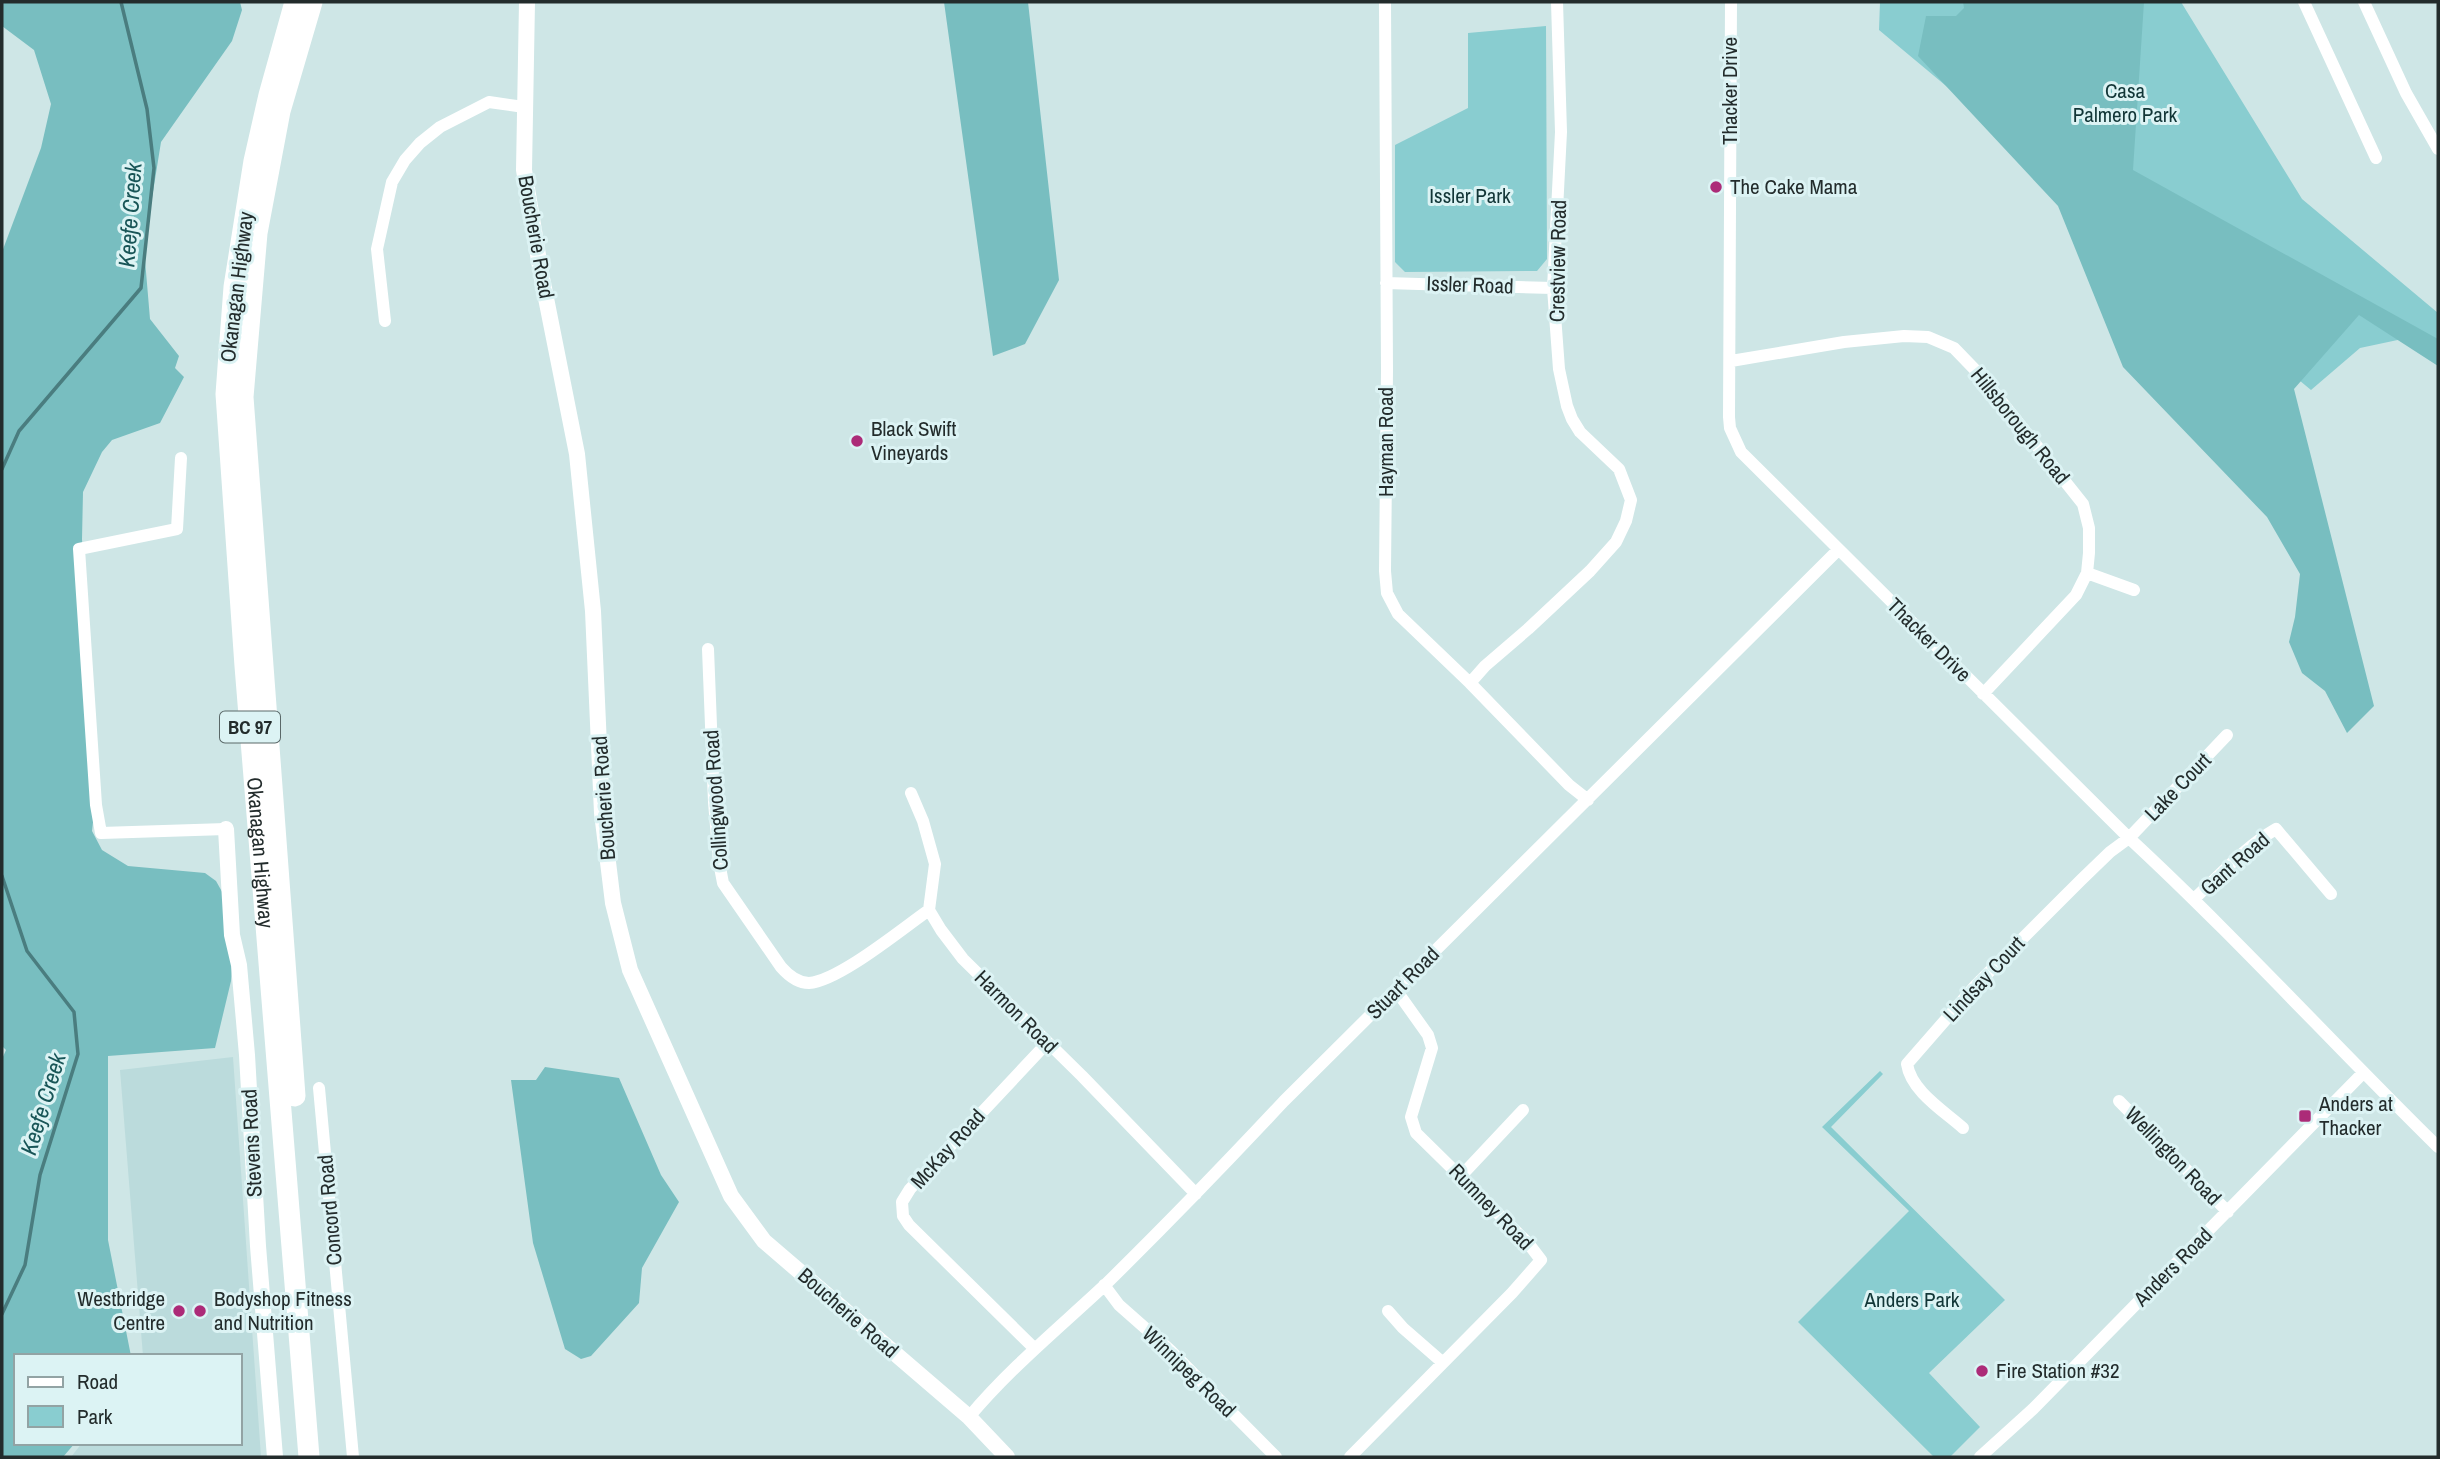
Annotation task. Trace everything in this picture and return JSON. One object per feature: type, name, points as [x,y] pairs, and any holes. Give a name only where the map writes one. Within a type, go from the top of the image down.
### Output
[{"type":"highway","name":"Okanagan Highway","points":[[295,2],[254,161],[234,287],[226,394],[245,666],[309,1457]]},
{"type":"highway","name":"Okanagan Highway","points":[[313,2],[280,111],[257,233],[243,397],[322,1457]]},
{"type":"main road","name":"Boucherie Road","points":[[527,2],[524,170],[541,273],[577,454],[593,611],[602,813],[613,903],[630,970],[730,1196],[764,1241],[969,1417],[1007,1457]]},
{"type":"main road","name":"Stevens Road","points":[[226,829],[233,935],[239,965],[247,1055],[258,1246],[275,1457]]},
{"type":"street","name":"Hayman Road","points":[[1385,2],[1387,593],[1398,614],[1569,785],[1588,800]]},
{"type":"street","name":"Crestview Road","points":[[1470,684],[1485,666],[1528,629],[1616,542],[1626,521],[1631,500],[1619,469],[1580,432],[1567,406],[1559,369],[1553,288],[1561,132],[1557,2]]},
{"type":"street","name":"Thacker Drive","points":[[1731,2],[1730,428],[1741,452],[2129,838],[2195,898],[2438,1147]]},
{"type":"street","points":[[2304,2],[2375,158]]},
{"type":"street","points":[[2364,2],[2406,93],[2438,149]]},
{"type":"street","points":[[385,321],[377,249],[392,183],[405,160],[440,127],[489,102],[524,107]]},
{"type":"street","name":"Issler Road","points":[[1386,283],[1553,288]]},
{"type":"street","name":"Hillsborough Road","points":[[1731,360],[1844,342],[1903,336],[1928,337],[1954,348],[1982,377],[2083,504],[2089,528],[2087,573],[2077,595],[1983,694]]},
{"type":"street","points":[[181,458],[177,529],[79,549],[96,805],[101,833],[226,829]]},
{"type":"street","name":"Stuart Road","points":[[969,1417],[997,1384],[1104,1285],[1196,1194],[1284,1101],[1838,550]]},
{"type":"street","points":[[2087,573],[2134,590]]},
{"type":"street","name":"Collingwood Road","points":[[708,649],[713,790],[723,883],[781,967],[791,978],[808,983],[842,971],[929,910]]},
{"type":"street","name":"Lake Court","points":[[2129,838],[2227,735]]},
{"type":"street","points":[[911,793],[923,821],[935,864],[929,910]]},
{"type":"street","name":"Gant Road","points":[[2195,898],[2243,852],[2276,829],[2331,894]]},
{"type":"street","name":"Lindsay Court","points":[[1963,1128],[1909,1076],[1907,1064],[1975,986],[2038,921],[2110,852],[2129,838]]},
{"type":"street","name":"Harmon Road","points":[[929,910],[963,959],[1196,1194]]},
{"type":"street","name":"Rumney Road","points":[[1350,1457],[1541,1260],[1528,1243],[1416,1132],[1410,1117],[1432,1048],[1428,1035],[1396,990]]},
{"type":"street","name":"McKay Road","points":[[1035,1349],[909,1225],[903,1216],[902,1202],[935,1160],[1047,1043]]},
{"type":"street","name":"Anders Road","points":[[1980,1457],[2032,1409],[2363,1073]]},
{"type":"street","name":"Concord Road","points":[[319,1088],[354,1457]]},
{"type":"street","name":"Wellington Road","points":[[2119,1101],[2228,1212]]},
{"type":"street","points":[[1461,1175],[1523,1110]]},
{"type":"street","name":"Winnipeg Road","points":[[1104,1285],[1119,1305],[1170,1350],[1276,1457]]},
{"type":"street","points":[[1388,1311],[1442,1362]]},
{"type":"shaded area","points":[[233,1057],[261,1457],[71,1457],[80,1445],[242,1445],[242,1354],[143,1354],[120,1070]]},
{"type":"green space","points":[[2,2],[240,2],[242,10],[232,41],[161,142],[144,248],[150,319],[179,356],[175,368],[184,377],[160,423],[112,440],[102,452],[83,492],[82,539],[96,795],[92,831],[102,850],[128,866],[205,873],[216,881],[235,915],[231,981],[215,1048],[108,1056],[108,1240],[131,1354],[14,1354],[14,1445],[73,1445],[63,1457],[2,1457],[2,1059],[6,1050],[2,1046],[2,252],[41,148],[51,104],[34,50],[2,26]]},
{"type":"green space","points":[[944,2],[1028,2],[1059,280],[1025,344],[993,356]]},
{"type":"green space","name":"Casa Palmero Park","points":[[1880,2],[2181,2],[2302,199],[2438,313],[2438,365],[2407,338],[2360,348],[2311,390],[1879,30]]},
{"type":"green space","points":[[1963,2],[2144,2],[2133,170],[2438,339],[2438,366],[2359,315],[2294,389],[2374,706],[2347,733],[2325,691],[2302,673],[2289,642],[2300,574],[2267,517],[2123,367],[2058,206],[1918,56],[1926,16],[1956,16],[1964,8]]},
{"type":"green space","name":"Issler Park","points":[[1546,26],[1547,259],[1537,271],[1405,272],[1395,262],[1395,145],[1468,108],[1468,33]]},
{"type":"green space","points":[[545,1067],[619,1078],[661,1175],[679,1202],[642,1268],[639,1303],[591,1356],[581,1359],[565,1349],[533,1243],[511,1080],[536,1080]]},
{"type":"green space","name":"Anders Park","points":[[1880,1071],[1883,1074],[1831,1127],[2005,1300],[1929,1373],[1980,1427],[1950,1457],[1934,1457],[1798,1322],[1909,1211],[1822,1127]]},
{"type":"waterway","name":"Keefe Creek","points":[[2,469],[19,431],[141,288],[154,168],[147,109],[121,2]]},
{"type":"waterway","name":"Keefe Creek","points":[[2,876],[27,951],[74,1012],[78,1054],[40,1175],[25,1265],[2,1314]]},
{"type":"place","name":"The Cake Mama","points":[[1716,187]]},
{"type":"place","name":"Black Swift Vineyards","points":[[857,441]]},
{"type":"place","name":"Anders at Thacker","points":[[2305,1116]]},
{"type":"place","name":"Westbridge Centre","points":[[179,1311]]},
{"type":"place","name":"Bodyshop Fitness and Nutrition","points":[[200,1311]]},
{"type":"place","name":"Fire Station #32","points":[[1982,1371]]}]
